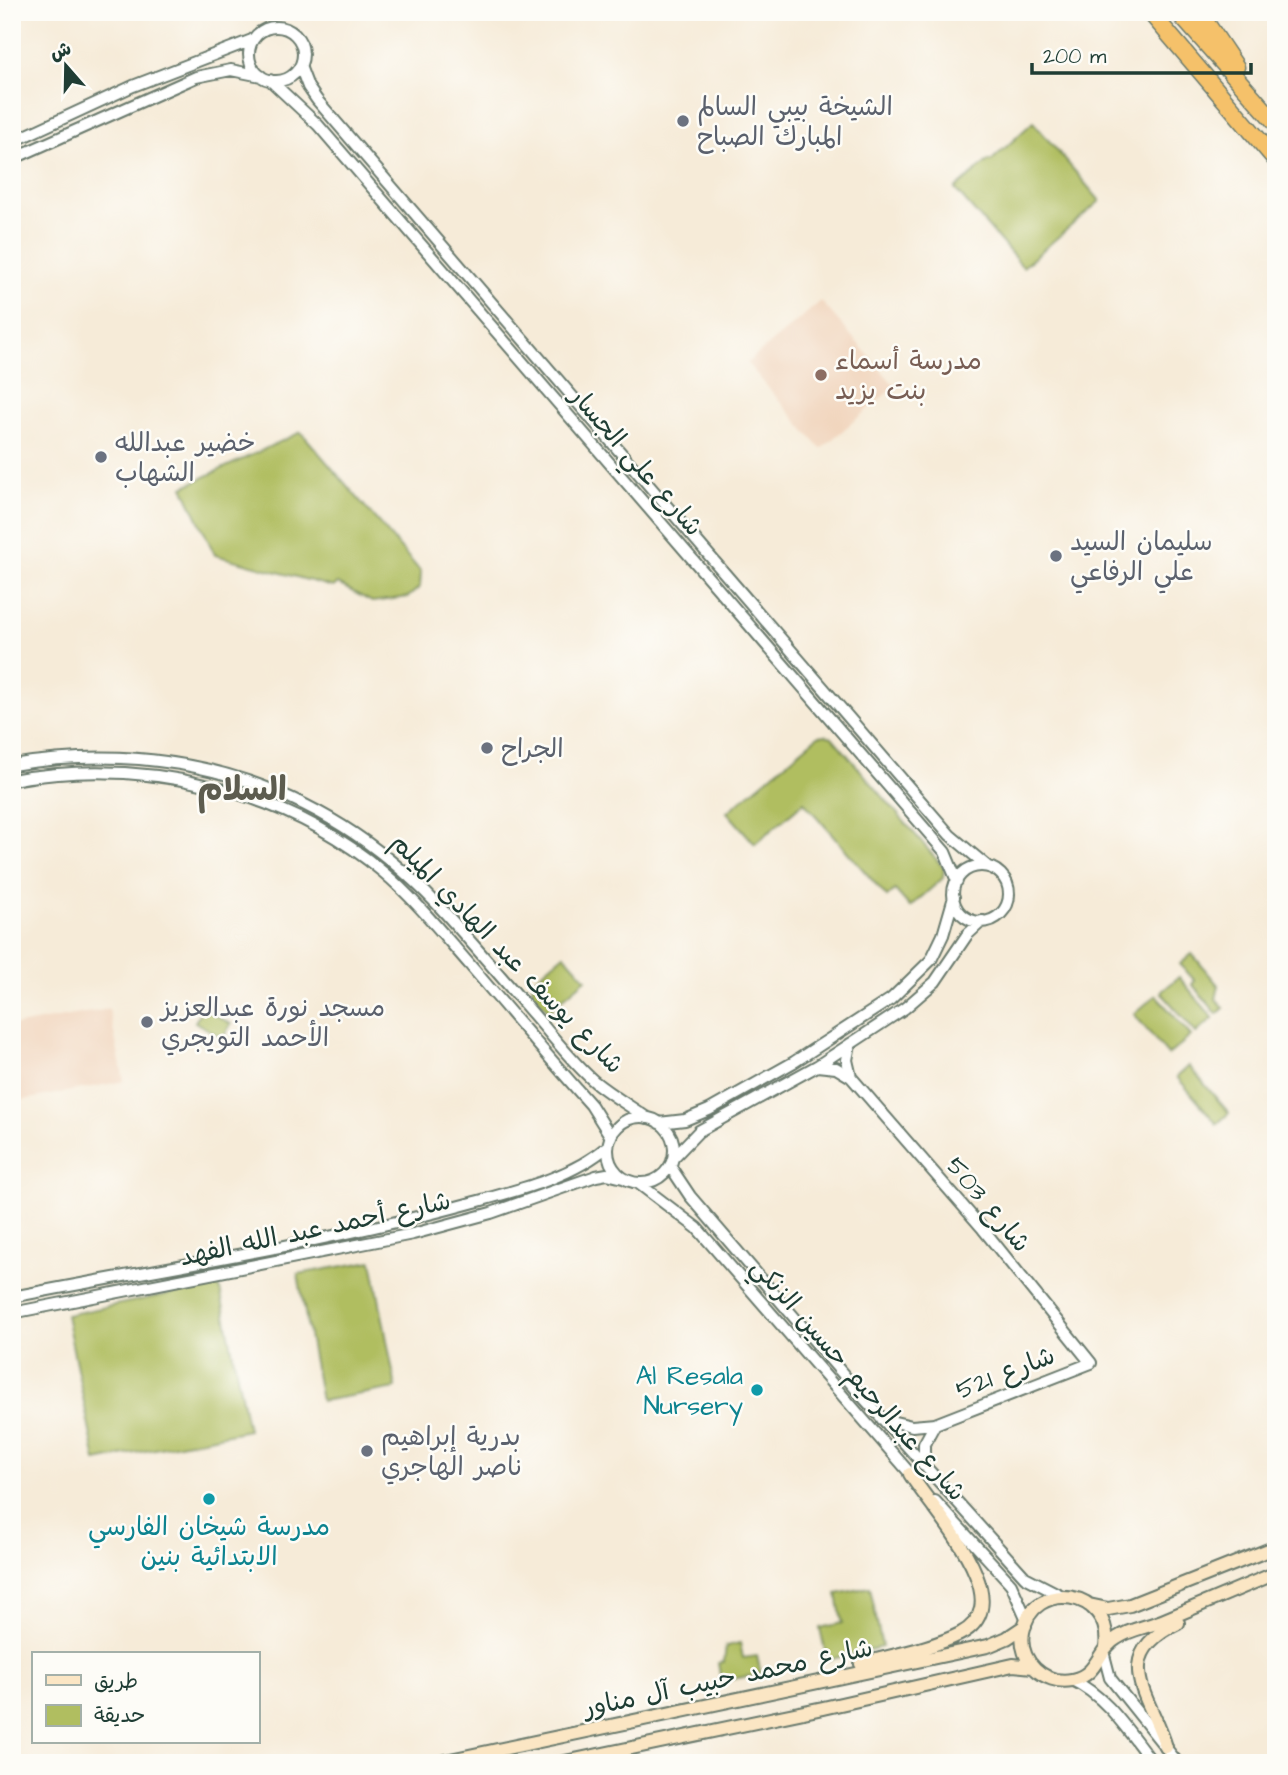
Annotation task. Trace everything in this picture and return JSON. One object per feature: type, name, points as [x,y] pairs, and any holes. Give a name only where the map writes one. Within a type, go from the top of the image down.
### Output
[{"type":"highway","points":[[1150,12],[1276,159]]},
{"type":"highway","points":[[1178,12],[1276,123]]},
{"type":"highway","points":[[1199,12],[1262,108]]},
{"type":"main road","points":[[796,1685],[958,1635],[978,1617],[982,1593],[972,1566],[910,1474]]},
{"type":"main road","points":[[1276,1547],[1123,1607],[1108,1609],[1064,1597],[1044,1602],[1026,1623],[1023,1647],[1033,1667],[1051,1679],[1072,1680],[1093,1670],[1105,1651],[1121,1635],[1276,1573]]},
{"type":"main road","points":[[1166,1747],[1141,1690],[1141,1660],[1156,1636],[1199,1612],[1209,1601]]},
{"type":"main road","points":[[1089,1605],[1102,1620],[1105,1651]]},
{"type":"main road","name":"شارع محمد حبيب آل مناور","points":[[436,1763],[988,1646],[1007,1638],[1026,1623]]},
{"type":"main road","name":"شارع محمد حبيب آل مناور","points":[[560,1763],[823,1709],[1013,1665],[1033,1667]]},
{"type":"street","points":[[12,142],[192,62],[252,40],[273,26],[289,30],[301,43],[300,66],[284,80],[222,70],[195,77],[12,159]]},
{"type":"street","points":[[252,40],[248,56],[254,71],[265,78]]},
{"type":"street","points":[[192,62],[196,68],[195,77]]},
{"type":"street","name":"شارع علي الجسار","points":[[300,66],[312,94],[360,150],[958,844],[987,866]]},
{"type":"street","name":"شارع علي الجسار","points":[[265,78],[308,113],[348,159],[945,852],[957,881]]},
{"type":"street","points":[[348,159],[353,152],[360,150]]},
{"type":"street","points":[[526,366],[533,364],[538,357]]},
{"type":"street","points":[[535,377],[540,370],[548,368]]},
{"type":"street","points":[[760,638],[772,629]]},
{"type":"street","points":[[783,665],[786,658],[794,655]]},
{"type":"street","name":"شارع يوسف عبد الهادي الميلم","points":[[12,767],[58,759],[152,760],[228,775],[307,806],[395,862],[446,914],[587,1074],[647,1118]]},
{"type":"street","name":"شارع يوسف عبد الهادي الميلم","points":[[12,780],[64,774],[155,776],[203,784],[248,798],[300,819],[373,864],[441,931],[592,1105],[609,1142]]},
{"type":"street","points":[[373,864],[383,852]]},
{"type":"street","points":[[384,873],[395,862]]},
{"type":"street","points":[[659,1123],[685,1120],[719,1104],[816,1049],[891,999],[931,960],[943,935],[957,881],[969,869],[987,866],[1005,879],[1009,897],[997,917],[982,921],[967,935],[945,971],[925,992],[817,1066],[699,1131],[672,1161],[653,1181],[638,1183],[623,1178],[612,1168],[609,1142],[623,1123],[647,1118],[659,1123],[672,1138],[672,1161]]},
{"type":"street","points":[[954,897],[967,917],[982,921]]},
{"type":"street","points":[[850,1044],[847,1060],[851,1077]]},
{"type":"street","points":[[817,1066],[836,1068],[851,1077]]},
{"type":"street","name":"شارع 503","points":[[851,1077],[983,1229],[1091,1363]]},
{"type":"street","name":"شارع أحمد عبد الله الفهد","points":[[12,1297],[382,1225],[491,1197],[573,1169],[609,1142]]},
{"type":"street","name":"شارع عبدالرحيم حسين الزنكي","points":[[672,1161],[684,1189],[924,1466],[1025,1577],[1045,1590],[1064,1597]]},
{"type":"street","name":"شارع أحمد عبد الله الفهد","points":[[12,1313],[436,1228],[601,1174],[623,1178]]},
{"type":"street","name":"شارع عبدالرحيم حسين الزنكي","points":[[638,1183],[688,1219],[726,1260],[910,1474],[1011,1584],[1026,1623]]},
{"type":"street","points":[[726,1260],[737,1250]]},
{"type":"street","points":[[197,1262],[196,1270],[201,1276]]},
{"type":"street","points":[[183,1265],[187,1271],[186,1279]]},
{"type":"street","name":"شارع 521","points":[[882,1419],[912,1426],[935,1424],[1091,1363]]},
{"type":"street","name":"شارع 521","points":[[924,1466],[924,1444],[935,1424]]},
{"type":"street","points":[[1105,1651],[1110,1678],[1178,1763]]},
{"type":"street","points":[[1072,1680],[1105,1703],[1153,1763]]},
{"type":"shaded area","name":"مدرسة أسماء بنت يزيد","points":[[821,301],[895,386],[821,449],[747,363]]},
{"type":"shaded area","points":[[109,1009],[124,1081],[18,1101],[12,1071],[12,1026]]},
{"type":"green space","points":[[1033,122],[1100,201],[1023,267],[955,189],[991,161]]},
{"type":"green space","points":[[301,432],[421,572],[420,587],[408,597],[372,602],[338,584],[333,587],[215,555],[183,487]]},
{"type":"green space","points":[[818,736],[832,737],[944,868],[943,878],[910,907],[895,890],[887,897],[804,802],[755,844],[727,812]]},
{"type":"green space","points":[[564,954],[586,979],[548,1011],[532,991],[533,980]]},
{"type":"green space","points":[[1192,954],[1219,986],[1216,999],[1224,1008],[1217,1014],[1192,984],[1195,981],[1180,964]]},
{"type":"green space","points":[[1179,977],[1213,1018],[1196,1033],[1161,992]]},
{"type":"green space","points":[[1156,995],[1191,1036],[1168,1055],[1134,1014]]},
{"type":"green space","points":[[203,1008],[231,1024],[223,1038],[195,1022]]},
{"type":"green space","points":[[1189,1066],[1229,1113],[1217,1124],[1177,1077]]},
{"type":"green space","points":[[372,1261],[396,1388],[321,1401],[298,1274]]},
{"type":"green space","points":[[219,1284],[248,1430],[96,1461],[66,1315]]},
{"type":"green space","points":[[870,1587],[882,1647],[827,1660],[820,1628],[842,1623],[837,1594]]},
{"type":"green space","points":[[740,1643],[743,1658],[757,1656],[761,1674],[721,1681],[718,1663],[724,1662],[726,1646]]},
{"type":"place","name":"الشيخة بيبي السالم المبارك الصباح","points":[[683,121]]},
{"type":"place","name":"مدرسة أسماء بنت يزيد","points":[[821,375]]},
{"type":"place","name":"خضير عبدالله الشهاب","points":[[101,457]]},
{"type":"place","name":"سليمان السيد علي الرفاعي","points":[[1056,556]]},
{"type":"place","name":"الجراح","points":[[487,748]]},
{"type":"place","name":"مسجد نورة عبدالعزيز الأحمد التويجري","points":[[147,1022]]},
{"type":"place","name":"Al Resala Nursery","points":[[757,1390]]},
{"type":"place","name":"بدرية إبراهيم ناصر الهاجري","points":[[367,1451]]},
{"type":"place","name":"مدرسة شيخان الفارسي الابتدائية بنين","points":[[209,1499]]},
{"type":"district","name":"السلام","points":[[242,788]]}]
